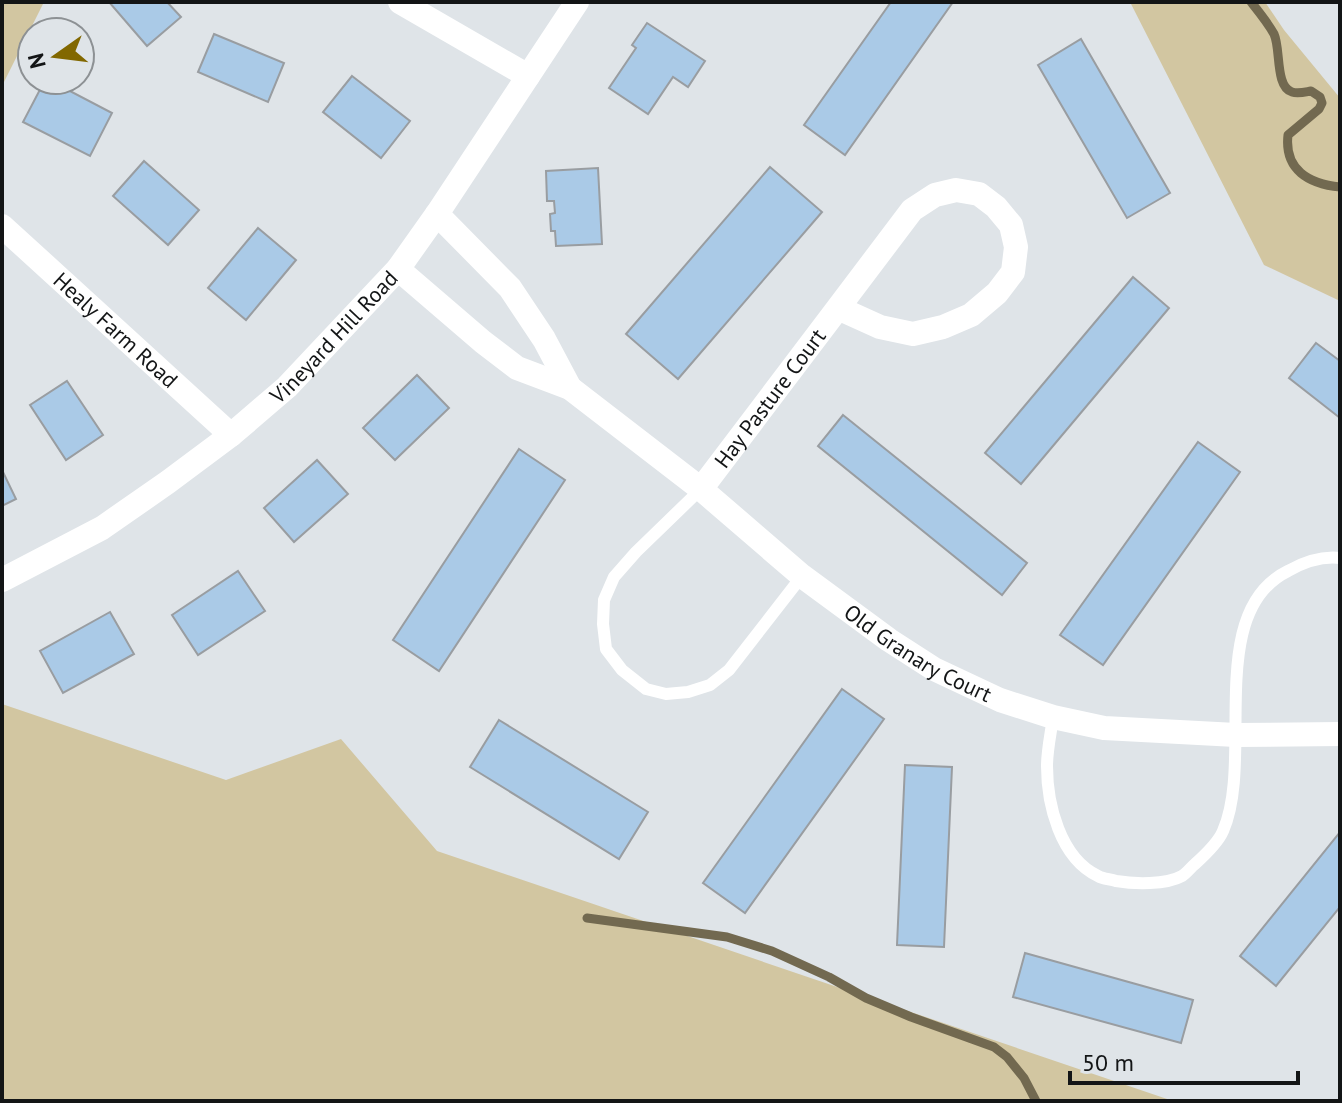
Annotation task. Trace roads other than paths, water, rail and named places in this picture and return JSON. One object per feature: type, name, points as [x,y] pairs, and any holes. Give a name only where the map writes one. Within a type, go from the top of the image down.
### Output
[{"type":"street","points":[[400,2],[528,76]]},
{"type":"street","name":"Vineyard Hill Road","points":[[2,580],[102,528],[231,435],[287,387],[398,269],[577,2]]},
{"type":"street","name":"Hay Pasture Court","points":[[701,489],[912,210],[935,195],[956,190],[979,194],[996,207],[1011,225],[1016,247],[1013,272],[997,293],[971,315],[943,327],[913,334],[880,327],[838,308]]},
{"type":"street","name":"Old Granary Court","points":[[437,214],[510,288],[544,339],[570,388]]},
{"type":"street","name":"Healy Farm Road","points":[[2,226],[231,435]]},
{"type":"street","name":"Old Granary Court","points":[[398,269],[517,368],[570,388],[701,489],[802,576],[934,669],[1000,700],[1053,717],[1104,728],[1236,735],[1340,734]]},
{"type":"lane","points":[[701,489],[614,577],[604,600],[603,624],[606,649],[622,670],[646,689],[666,694],[688,692],[710,685],[729,670],[802,576]]},
{"type":"lane","points":[[1053,717],[1047,763],[1048,789],[1055,819],[1067,846],[1081,865],[1100,877],[1125,882],[1156,883],[1181,877],[1203,857],[1222,833],[1232,797],[1238,652],[1245,621],[1260,593],[1279,575],[1303,563],[1340,558]]},
{"type":"waterway","points":[[1251,2],[1274,34],[1281,75],[1287,89],[1297,93],[1311,91],[1320,97],[1322,103],[1288,135],[1290,157],[1301,173],[1309,178],[1340,187]]},
{"type":"waterway","points":[[587,918],[727,937],[772,951],[866,998],[994,1047],[1024,1078],[1036,1101]]}]
